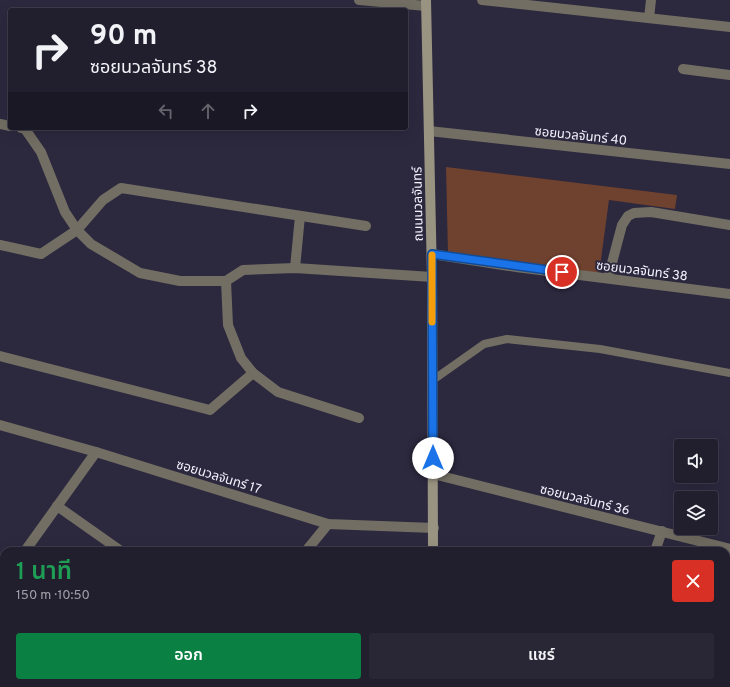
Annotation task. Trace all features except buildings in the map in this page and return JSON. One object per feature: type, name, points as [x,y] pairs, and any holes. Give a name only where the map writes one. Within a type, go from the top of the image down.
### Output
[{"type":"main road","name":"ถนนนวลจันทร์","points":[[426,3],[432,254],[433,547]]},
{"type":"street","points":[[359,0],[426,3]]},
{"type":"street","points":[[482,0],[730,27]]},
{"type":"street","points":[[650,18],[651,0]]},
{"type":"street","points":[[683,69],[730,73]]},
{"type":"street","points":[[26,130],[41,152],[66,212],[77,230],[91,244],[140,273],[180,282],[226,281],[243,270],[295,268],[432,277]]},
{"type":"street","name":"ซอยนวลจันทร์ 40","points":[[429,131],[730,164]]},
{"type":"street","points":[[0,245],[41,254],[77,230],[103,200],[121,188],[366,226]]},
{"type":"street","points":[[608,278],[622,225],[628,216],[634,213],[650,212],[730,225]]},
{"type":"street","points":[[295,268],[300,216]]},
{"type":"street","name":"ซอยนวลจันทร์ 38","points":[[432,254],[730,294]]},
{"type":"street","points":[[226,281],[228,325],[241,358],[253,373],[278,392],[360,418]]},
{"type":"street","points":[[0,356],[210,410],[253,373]]},
{"type":"street","name":"ซอยนวลจันทร์ 17","points":[[0,425],[96,452],[328,524],[434,528]]},
{"type":"street","points":[[27,547],[96,452]]},
{"type":"street","name":"ซอยนวลจันทร์ 36","points":[[433,474],[722,547]]},
{"type":"street","points":[[57,506],[115,547]]},
{"type":"street","points":[[309,547],[328,524]]},
{"type":"street","points":[[656,547],[662,531]]},
{"type":"lane","points":[[433,380],[484,344],[507,339],[600,349],[730,373]]},
{"type":"slow traffic","points":[[432,255],[432,322]]},
{"type":"route","points":[[433,458],[432,254],[516,267],[562,272]]}]
